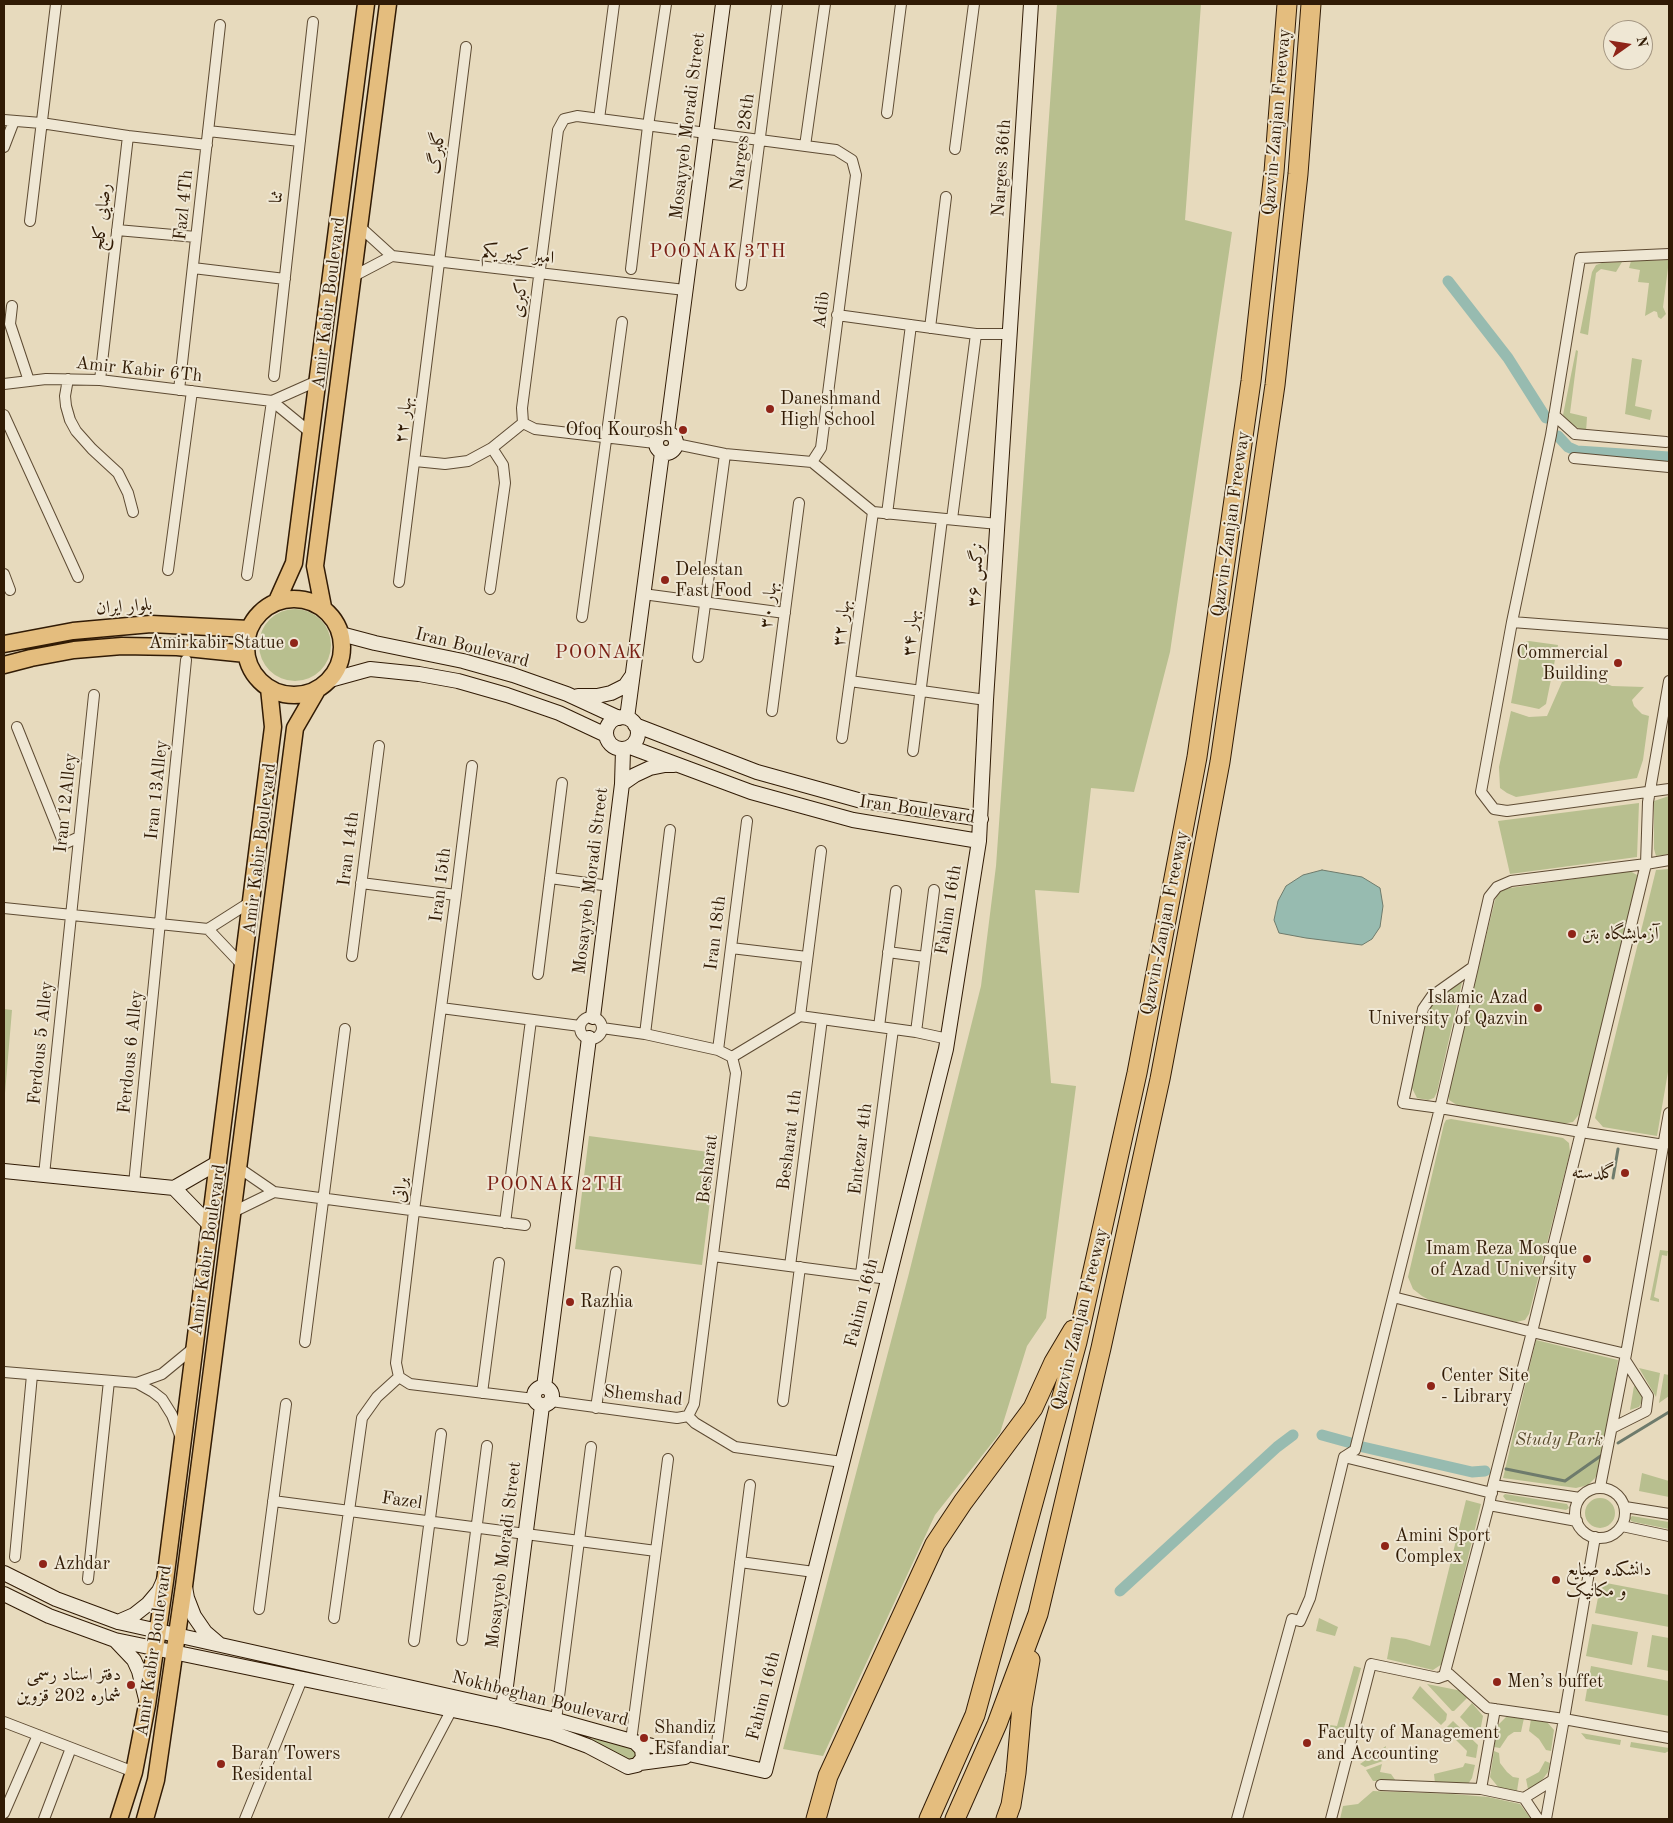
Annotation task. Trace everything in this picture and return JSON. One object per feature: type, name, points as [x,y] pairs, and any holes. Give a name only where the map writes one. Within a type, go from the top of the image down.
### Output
[{"type":"highway","name":"Qazvin-Zanjan Freeway","points":[[929,1819],[976,1715],[1077,1342],[1137,1073],[1197,757],[1251,382],[1274,172],[1287,4]]},
{"type":"highway","name":"Qazvin-Zanjan Freeway","points":[[955,1819],[997,1724],[1038,1614],[1101,1348],[1160,1079],[1220,762],[1275,385],[1298,174],[1311,4]]},
{"type":"highway","points":[[816,1819],[828,1776],[936,1544],[963,1502],[1033,1408],[1054,1362],[1083,1314]]},
{"type":"highway","points":[[1006,1819],[1011,1805],[1016,1773],[1022,1706],[1038,1614]]},
{"type":"main road","name":"Amir Kabir Boulevard","points":[[277,601],[294,563],[366,4]]},
{"type":"main road","name":"Amir Kabir Boulevard","points":[[323,608],[315,566],[388,4]]},
{"type":"main road","points":[[293,598],[309,600],[323,608],[335,619],[341,634],[343,650],[339,666],[323,685],[301,695],[284,694],[269,688],[258,679],[250,668],[246,654],[248,629],[255,617],[277,601],[293,598]]},
{"type":"main road","name":"بلوار ایران","points":[[4,644],[73,631],[151,624],[248,629]]},
{"type":"main road","points":[[4,665],[74,650],[122,646],[177,647],[246,654]]},
{"type":"main road","name":"Amir Kabir Boulevard","points":[[145,1819],[156,1780],[184,1582],[295,728],[323,685]]},
{"type":"main road","name":"Amir Kabir Boulevard","points":[[119,1819],[134,1772],[147,1705],[166,1578],[273,727],[269,688]]},
{"type":"street","points":[[30,221],[56,4]]},
{"type":"street","points":[[614,4],[599,119],[804,146],[825,4]]},
{"type":"street","points":[[631,268],[648,126],[666,4]]},
{"type":"street","name":"Mosayyeb Moradi Street","points":[[666,432],[723,4]]},
{"type":"street","name":"Narges 28th","points":[[741,285],[777,4]]},
{"type":"street","points":[[887,113],[901,4]]},
{"type":"street","points":[[955,149],[974,4]]},
{"type":"street","name":"Narges 36th","points":[[1010,334],[1031,4]]},
{"type":"street","name":"ثنا","points":[[274,376],[313,22]]},
{"type":"street","name":"Fazl 4Th","points":[[179,390],[220,25]]},
{"type":"street","name":"گلبرگ","points":[[440,262],[466,47]]},
{"type":"street","name":"اکبری","points":[[523,423],[522,408],[558,130],[564,119],[577,116],[599,119]]},
{"type":"street","points":[[4,147],[9,120],[207,145]]},
{"type":"street","points":[[208,131],[300,141]]},
{"type":"street","name":"رضایی کلج","points":[[100,380],[128,136]]},
{"type":"street","name":"Adib","points":[[804,146],[836,150],[852,160],[856,175],[821,448],[812,462]]},
{"type":"street","points":[[930,328],[946,197]]},
{"type":"street","points":[[352,278],[392,256],[359,226]]},
{"type":"street","points":[[117,230],[196,237]]},
{"type":"street","points":[[1669,254],[1580,258],[1554,415],[1512,622],[1481,792],[1494,809],[1507,811],[1669,789]]},
{"type":"street","name":"امیر کبیر یکم","points":[[392,256],[685,290]]},
{"type":"street","name":"بهار ۲۲","points":[[399,582],[440,262]]},
{"type":"street","points":[[193,268],[285,279]]},
{"type":"street","points":[[12,306],[10,324],[29,381]]},
{"type":"street","points":[[837,315],[976,334],[1010,334]]},
{"type":"street","points":[[582,617],[608,437],[622,322]]},
{"type":"street","points":[[887,514],[911,325]]},
{"type":"street","name":"بهار ۳۴","points":[[913,751],[930,601],[947,519],[976,334]]},
{"type":"street","name":"نرگس ۳۶","points":[[982,819],[986,700],[1010,334]]},
{"type":"street","name":"Amir Kabir 6Th","points":[[4,384],[46,379],[100,380],[272,401]]},
{"type":"street","points":[[68,379],[65,396],[70,420],[76,431],[92,449],[118,473],[128,493],[132,512]]},
{"type":"street","points":[[272,401],[318,381]]},
{"type":"street","points":[[168,570],[192,391]]},
{"type":"street","points":[[272,401],[311,433]]},
{"type":"street","points":[[247,575],[272,401]]},
{"type":"street","points":[[4,415],[78,577]]},
{"type":"street","points":[[1554,415],[1575,434],[1666,442]]},
{"type":"street","points":[[415,461],[445,464],[468,461],[492,448],[523,423],[535,429],[608,437],[659,448],[666,453],[673,451],[676,444],[674,436],[666,432],[658,435],[659,448],[627,720],[638,737],[627,748],[614,747],[606,736],[609,724],[627,720]]},
{"type":"street","points":[[676,444],[725,454],[812,462],[873,512],[998,524]]},
{"type":"street","points":[[490,589],[505,483],[503,465],[492,448]]},
{"type":"street","points":[[698,657],[725,454]]},
{"type":"street","points":[[1574,458],[1669,467]]},
{"type":"street","name":"بهار ۳۰","points":[[772,711],[799,503]]},
{"type":"street","name":"بهار ۳۲","points":[[842,738],[873,512]]},
{"type":"street","points":[[4,574],[10,590]]},
{"type":"street","points":[[643,594],[785,613]]},
{"type":"street","points":[[1512,622],[1669,634]]},
{"type":"street","name":"Iran Boulevard","points":[[341,634],[375,644],[463,661],[513,676],[567,694],[757,772],[858,800],[982,819],[979,841],[853,820],[751,792],[627,748]]},
{"type":"street","name":"Iran 13Alley","points":[[160,924],[186,660]]},
{"type":"street","name":"Iran Boulevard","points":[[323,685],[370,669],[419,674],[458,681],[559,713],[606,736]]},
{"type":"street","points":[[567,694],[597,696],[611,693],[625,686],[632,676]]},
{"type":"street","points":[[850,681],[986,700]]},
{"type":"street","points":[[1444,1676],[1489,1505],[1646,864],[1649,792],[1669,681]]},
{"type":"street","name":"Iran 12Alley","points":[[71,915],[94,695]]},
{"type":"street","points":[[16,727],[64,844],[79,837]]},
{"type":"street","name":"Iran 14th","points":[[352,956],[379,746]]},
{"type":"street","name":"Mosayyeb Moradi Street","points":[[593,1017],[627,748]]},
{"type":"street","points":[[622,784],[635,774],[650,768],[666,765],[681,766]]},
{"type":"street","name":"Iran 15th","points":[[441,1008],[472,766]]},
{"type":"street","points":[[538,974],[562,783]]},
{"type":"street","name":"Iran 18th","points":[[718,1050],[747,821]]},
{"type":"street","points":[[644,1034],[670,830]]},
{"type":"street","name":"Fahim 16th","points":[[715,1759],[765,1771],[948,1039],[979,841]]},
{"type":"street","points":[[800,1016],[821,851]]},
{"type":"street","points":[[1237,1819],[1292,1619],[1300,1621],[1310,1598],[1344,1457],[1354,1450],[1440,1108],[1489,897],[1497,888],[1511,881],[1669,860]]},
{"type":"street","points":[[550,878],[610,886]]},
{"type":"street","points":[[361,883],[456,895]]},
{"type":"street","points":[[916,1032],[934,890]]},
{"type":"street","points":[[879,1027],[896,891]]},
{"type":"street","points":[[4,908],[208,929],[252,901]]},
{"type":"street","name":"Ferdous 5 Alley","points":[[44,1174],[71,915]]},
{"type":"street","name":"Ferdous 6 Alley","points":[[134,1184],[160,924]]},
{"type":"street","points":[[208,929],[243,966]]},
{"type":"street","points":[[731,948],[807,957]]},
{"type":"street","points":[[888,952],[925,957]]},
{"type":"street","points":[[1473,967],[1432,996],[1424,1009],[1403,1103],[1664,1145]]},
{"type":"street","points":[[441,1008],[580,1026]]},
{"type":"street","name":"براتی","points":[[399,1377],[396,1363],[441,1008]]},
{"type":"street","points":[[602,1028],[644,1034],[718,1050],[732,1057],[800,1016],[893,1028],[948,1039]]},
{"type":"street","points":[[593,1017],[601,1023],[602,1028],[598,1036],[589,1038],[582,1034],[580,1026],[584,1019],[593,1017]]},
{"type":"street","name":"Besharat 1th","points":[[783,1401],[795,1266],[822,1019]]},
{"type":"street","points":[[505,1223],[531,1020]]},
{"type":"street","name":"Entezar 4th","points":[[861,1274],[893,1028]]},
{"type":"street","points":[[305,1342],[345,1029]]},
{"type":"street","points":[[542,1402],[552,1394],[550,1390],[544,1387],[589,1038]]},
{"type":"street","name":"Besharat","points":[[688,1416],[694,1404],[736,1074],[732,1057]]},
{"type":"street","points":[[1600,1488],[1626,1357],[1669,1113]]},
{"type":"street","points":[[4,1171],[174,1188],[219,1162]]},
{"type":"street","points":[[239,1168],[274,1192],[525,1225]]},
{"type":"street","points":[[174,1188],[209,1224]]},
{"type":"street","points":[[233,1212],[274,1192]]},
{"type":"street","points":[[713,1256],[888,1278]]},
{"type":"street","points":[[482,1393],[499,1263]]},
{"type":"street","points":[[596,1408],[616,1272]]},
{"type":"street","points":[[1393,1297],[1626,1357],[1648,1396],[1646,1410],[1612,1428]]},
{"type":"street","points":[[4,1372],[137,1383],[162,1374],[196,1345]]},
{"type":"street","points":[[15,1557],[32,1375]]},
{"type":"street","points":[[334,1618],[362,1418],[377,1397],[399,1377]]},
{"type":"street","name":"Shemshad","points":[[399,1377],[410,1384],[542,1402],[677,1418],[688,1416],[695,1423],[735,1447],[842,1462]]},
{"type":"street","points":[[88,1579],[109,1381]]},
{"type":"street","points":[[137,1383],[162,1399],[172,1414],[183,1443]]},
{"type":"street","name":"Mosayyeb Moradi Street","points":[[502,1714],[542,1402]]},
{"type":"street","points":[[259,1609],[286,1404]]},
{"type":"street","points":[[414,1641],[441,1434]]},
{"type":"street","points":[[462,1640],[487,1446]]},
{"type":"street","points":[[556,1720],[591,1447]]},
{"type":"street","points":[[1344,1457],[1492,1489],[1580,1498]]},
{"type":"street","points":[[668,1459],[633,1742],[715,1759],[750,1485]]},
{"type":"street","points":[[1600,1488],[1616,1493],[1622,1499],[1625,1507],[1625,1520],[1622,1526],[1610,1536],[1595,1538],[1584,1532],[1577,1521],[1576,1505],[1588,1490],[1600,1488]]},
{"type":"street","name":"Fazel","points":[[273,1501],[656,1551]]},
{"type":"street","points":[[1489,1505],[1577,1521]]},
{"type":"street","points":[[1625,1507],[1669,1514]]},
{"type":"street","points":[[1622,1526],[1669,1536]]},
{"type":"street","points":[[1546,1819],[1595,1538]]},
{"type":"street","points":[[740,1562],[814,1572]]},
{"type":"street","name":"Nokhbeghan Boulevard","points":[[4,1573],[56,1599],[118,1622],[220,1644],[502,1714],[588,1746],[631,1768],[640,1764],[643,1758],[640,1746],[633,1742],[556,1720],[502,1714],[451,1711],[115,1640],[49,1616],[4,1594]]},
{"type":"street","points":[[118,1622],[134,1615],[148,1604],[159,1591],[166,1578],[173,1588],[179,1588],[184,1582]]},
{"type":"street","points":[[184,1582],[187,1598],[194,1616],[205,1632],[220,1644]]},
{"type":"street","points":[[115,1640],[134,1660],[139,1671],[147,1705]]},
{"type":"street","points":[[1331,1819],[1372,1664],[1438,1678],[1449,1674],[1487,1708],[1564,1719],[1669,1738]]},
{"type":"street","points":[[245,1819],[302,1679]]},
{"type":"street","points":[[1481,1789],[1495,1709]]},
{"type":"street","points":[[394,1819],[451,1711]]},
{"type":"street","points":[[4,1722],[134,1772]]},
{"type":"street","points":[[4,1813],[38,1735]]},
{"type":"street","points":[[44,1819],[72,1748]]},
{"type":"street","points":[[640,1764],[698,1756]]},
{"type":"street","points":[[1381,1785],[1481,1789],[1524,1798],[1553,1780]]},
{"type":"street","points":[[1524,1798],[1538,1819]]},
{"type":"green space","points":[[1057,4],[1201,4],[1185,220],[1232,232],[1170,652],[1134,792],[1091,788],[1079,893],[1035,890],[1051,1083],[1076,1086],[1046,1318],[1027,1346],[1000,1433],[935,1515],[823,1756],[783,1749],[908,1277],[981,986],[996,866]]},
{"type":"green space","points":[[1669,260],[1663,307],[1666,314],[1661,319],[1658,317],[1657,312],[1654,311],[1645,316],[1649,283],[1638,282],[1640,270],[1629,268],[1631,261]]},
{"type":"green space","points":[[1622,262],[1616,272],[1601,269],[1596,273],[1588,335],[1580,333],[1592,272],[1596,265]]},
{"type":"green space","points":[[1576,350],[1578,351],[1570,413],[1587,417],[1586,432],[1574,426],[1563,415]]},
{"type":"green space","points":[[1632,358],[1642,360],[1635,406],[1652,410],[1650,420],[1625,414]]},
{"type":"green space","points":[[295,609],[315,615],[325,625],[331,645],[325,665],[315,675],[295,681],[275,675],[265,665],[259,645],[265,625],[275,615]]},
{"type":"green space","points":[[1529,641],[1558,645],[1546,704],[1539,709],[1511,703],[1522,643]]},
{"type":"green space","points":[[1568,680],[1602,682],[1612,686],[1644,687],[1632,700],[1634,706],[1642,714],[1649,716],[1643,760],[1637,778],[1516,797],[1507,793],[1500,788],[1499,767],[1511,711],[1529,717],[1547,716],[1562,682]]},
{"type":"green space","points":[[1669,796],[1669,854],[1656,856],[1654,849],[1654,801]]},
{"type":"green space","points":[[1639,803],[1637,857],[1510,874],[1498,821]]},
{"type":"green space","points":[[1669,869],[1669,1066],[1657,1136],[1603,1127],[1595,1118],[1656,870]]},
{"type":"green space","points":[[1630,871],[1637,875],[1638,884],[1580,1113],[1573,1122],[1562,1124],[1457,1105],[1449,1100],[1448,1093],[1495,900],[1500,891]]},
{"type":"green space","points":[[1462,982],[1437,1092],[1434,1098],[1428,1100],[1417,1098],[1411,1086],[1429,1010],[1435,1000]]},
{"type":"green space","points":[[4,1009],[12,1010],[4,1105]]},
{"type":"green space","points":[[1451,1119],[1563,1138],[1569,1143],[1570,1152],[1529,1314],[1525,1320],[1516,1322],[1433,1302],[1413,1289],[1408,1277],[1444,1124],[1446,1120]]},
{"type":"green space","points":[[589,1136],[716,1153],[702,1265],[575,1249]]},
{"type":"green space","points":[[1660,1250],[1668,1251],[1667,1256],[1662,1255],[1654,1297],[1659,1299],[1659,1302],[1650,1300]]},
{"type":"green space","name":"Study Park","points":[[1536,1340],[1618,1360],[1602,1465],[1595,1478],[1588,1485],[1576,1488],[1503,1478]]},
{"type":"green space","points":[[1639,1368],[1660,1373],[1656,1397]]},
{"type":"green space","points":[[1664,1374],[1669,1375],[1669,1396],[1659,1403]]},
{"type":"green space","points":[[1634,1386],[1639,1389],[1642,1401],[1639,1407],[1630,1410]]},
{"type":"green space","points":[[1642,1473],[1669,1481],[1669,1497],[1639,1491]]},
{"type":"green space","points":[[1505,1494],[1567,1504],[1569,1508],[1566,1510],[1506,1500],[1503,1496]]},
{"type":"green space","points":[[1600,1498],[1611,1502],[1615,1513],[1611,1524],[1600,1528],[1589,1524],[1585,1513],[1589,1502]]},
{"type":"green space","points":[[1466,1500],[1481,1504],[1442,1664],[1433,1670],[1387,1659],[1391,1637],[1430,1646]]},
{"type":"green space","points":[[1632,1516],[1669,1522],[1669,1529],[1631,1521],[1630,1518]]},
{"type":"green space","points":[[1601,1582],[1669,1595],[1669,1627],[1595,1613]]},
{"type":"green space","points":[[1319,1618],[1338,1627],[1335,1636],[1316,1631]]},
{"type":"green space","points":[[1592,1624],[1638,1632],[1632,1665],[1586,1656]]},
{"type":"green space","points":[[1652,1635],[1669,1638],[1669,1671],[1647,1667]]},
{"type":"green space","points":[[1354,1666],[1361,1668],[1342,1735],[1328,1731],[1330,1725],[1337,1726]]},
{"type":"green space","points":[[1591,1666],[1669,1681],[1669,1716],[1585,1701]]},
{"type":"green space","points":[[1427,1684],[1462,1691],[1467,1698],[1452,1711]]},
{"type":"green space","points":[[1420,1686],[1447,1714],[1446,1720],[1441,1725],[1412,1698]]},
{"type":"green space","points":[[1472,1703],[1483,1716],[1479,1737],[1460,1717]]},
{"type":"green space","points":[[1508,1715],[1524,1718],[1521,1732],[1514,1732],[1508,1736],[1500,1748],[1494,1747],[1498,1725]]},
{"type":"green space","points":[[1531,1719],[1547,1722],[1554,1730],[1551,1751],[1546,1750],[1539,1739],[1529,1731]]},
{"type":"green space","points":[[1453,1721],[1478,1745],[1476,1758],[1466,1756],[1467,1751],[1445,1729]]},
{"type":"green space","points":[[1581,1733],[1621,1740],[1620,1745],[1586,1739]]},
{"type":"green space","points":[[589,1738],[626,1744],[635,1748],[636,1760],[626,1762]]},
{"type":"green space","points":[[1631,1742],[1669,1748],[1669,1751],[1665,1753],[1630,1747]]},
{"type":"green space","points":[[1386,1746],[1383,1761],[1365,1767],[1360,1764]]},
{"type":"green space","points":[[1494,1751],[1499,1753],[1500,1763],[1507,1772],[1513,1777],[1519,1778],[1517,1791],[1499,1788],[1490,1777]]},
{"type":"green space","points":[[1545,1761],[1550,1763],[1548,1772],[1540,1783],[1528,1789],[1526,1779],[1539,1772]]},
{"type":"green space","points":[[1465,1763],[1475,1765],[1472,1778],[1468,1784],[1435,1783],[1434,1774],[1463,1767]]},
{"type":"green space","points":[[1382,1764],[1380,1772],[1391,1774],[1396,1781],[1373,1781],[1366,1770]]},
{"type":"green space","points":[[1373,1791],[1488,1797],[1520,1804],[1531,1819],[1340,1819],[1343,1806],[1358,1804]]},
{"type":"water","points":[[1322,870],[1362,877],[1380,888],[1383,906],[1380,927],[1372,939],[1362,945],[1279,933],[1274,920],[1278,901],[1286,886],[1303,875]]},
{"type":"waterway","points":[[1448,281],[1508,358],[1546,418]]},
{"type":"waterway","points":[[1558,436],[1568,447],[1577,451],[1669,457]]},
{"type":"waterway","points":[[1613,1178],[1618,1149]]},
{"type":"waterway","points":[[1618,1443],[1669,1412]]},
{"type":"waterway","points":[[1120,1591],[1277,1447],[1293,1435]]},
{"type":"waterway","points":[[1322,1435],[1351,1443]]},
{"type":"waterway","points":[[1363,1447],[1472,1472],[1485,1471]]},
{"type":"waterway","points":[[1506,1469],[1565,1481],[1602,1455]]},
{"type":"place","name":"Daneshmand High School","points":[[770,409]]},
{"type":"place","name":"Ofoq Kourosh","points":[[683,430]]},
{"type":"place","name":"Delestan Fast Food","points":[[665,580]]},
{"type":"place","name":"Amirkabir Statue","points":[[294,643]]},
{"type":"place","name":"Commercial Building","points":[[1618,663]]},
{"type":"place","name":"آزمایشگاه بتن","points":[[1572,934]]},
{"type":"place","name":"Islamic Azad University of Qazvin","points":[[1538,1008]]},
{"type":"place","name":"گلدسته","points":[[1625,1173]]},
{"type":"place","name":"Imam Reza Mosque of Azad University","points":[[1587,1259]]},
{"type":"place","name":"Razhia","points":[[570,1302]]},
{"type":"place","name":"Center Site - Library","points":[[1431,1386]]},
{"type":"place","name":"Amini Sport Complex","points":[[1385,1546]]},
{"type":"place","name":"Azhdar","points":[[43,1564]]},
{"type":"place","name":"دانشکده صنایع و مکانیک","points":[[1556,1580]]},
{"type":"place","name":"Men’s buffet","points":[[1497,1682]]},
{"type":"place","name":"دفتر اسناد رسمی شماره 202 قزوین","points":[[131,1685]]},
{"type":"place","name":"Shandiz Esfandiar","points":[[644,1738]]},
{"type":"place","name":"Faculty of Management and Accounting","points":[[1307,1743]]},
{"type":"place","name":"Baran Towers Residental","points":[[221,1764]]},
{"type":"district","name":"POONAK 3TH","points":[[718,252]]},
{"type":"district","name":"POONAK","points":[[599,653]]},
{"type":"district","name":"POONAK 2TH","points":[[555,1185]]}]
